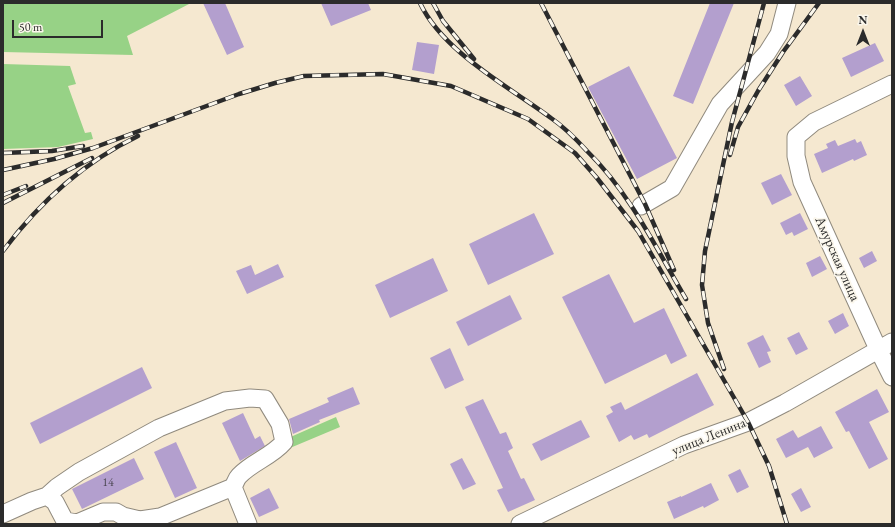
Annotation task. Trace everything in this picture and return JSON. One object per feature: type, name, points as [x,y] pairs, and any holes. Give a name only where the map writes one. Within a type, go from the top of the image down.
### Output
[{"type":"street","points":[[641,206],[672,188],[720,104],[767,53],[778,34],[787,3]]},
{"type":"street","name":"Амурская улица","points":[[892,84],[814,122],[796,136],[796,156],[802,182],[885,345],[892,377]]},
{"type":"street","name":"улица Ленина","points":[[520,524],[684,445],[748,422],[785,403],[885,345]]},
{"type":"street","points":[[3,514],[47,496],[79,472],[159,428],[225,401],[250,398],[265,399],[280,424],[284,442],[277,450],[238,477],[233,487],[160,517],[140,520],[123,516],[116,512],[102,512],[77,523],[65,521],[55,502],[47,496]]},
{"type":"street","points":[[233,487],[248,524]]},
{"type":"green space","points":[[3,3],[191,3],[127,36],[133,55],[3,52]]},
{"type":"green space","points":[[3,64],[70,66],[76,84],[68,86],[85,133],[91,132],[93,139],[58,147],[3,149]]},
{"type":"green space","points":[[336,417],[340,427],[290,448],[286,439]]},
{"type":"building","points":[[203,3],[225,3],[244,47],[227,55]]},
{"type":"building","points":[[321,3],[368,3],[371,10],[331,26]]},
{"type":"building","points":[[710,3],[734,3],[693,104],[673,96]]},
{"type":"building","points":[[417,42],[439,45],[434,74],[412,70]]},
{"type":"building","points":[[875,43],[884,61],[851,77],[842,58]]},
{"type":"building","points":[[629,66],[677,158],[637,179],[588,87]]},
{"type":"building","points":[[800,76],[812,96],[796,106],[784,85]]},
{"type":"building","points":[[855,139],[857,143],[861,141],[867,155],[854,161],[853,159],[822,173],[814,154],[828,148],[826,144],[835,140],[838,146]]},
{"type":"building","points":[[781,174],[792,195],[772,205],[761,183]]},
{"type":"building","points":[[534,213],[554,254],[488,285],[469,244]]},
{"type":"building","points":[[800,213],[808,229],[794,236],[792,232],[786,235],[780,223]]},
{"type":"building","points":[[872,251],[877,261],[864,268],[859,258]]},
{"type":"building","points":[[820,256],[827,269],[812,277],[806,263]]},
{"type":"building","points":[[433,258],[448,291],[390,318],[375,285]]},
{"type":"building","points":[[278,264],[284,277],[247,294],[236,271],[251,265],[255,275]]},
{"type":"building","points":[[609,274],[634,323],[664,308],[687,356],[671,364],[666,354],[605,384],[562,297]]},
{"type":"building","points":[[510,295],[522,319],[468,346],[456,322]]},
{"type":"building","points":[[843,313],[849,326],[835,334],[828,321]]},
{"type":"building","points":[[799,332],[808,349],[796,355],[787,338]]},
{"type":"building","points":[[763,335],[771,351],[767,352],[771,362],[759,368],[747,343]]},
{"type":"building","points":[[450,348],[464,380],[445,389],[430,358]]},
{"type":"building","points":[[142,367],[152,388],[40,444],[30,423]]},
{"type":"building","points":[[697,373],[714,405],[649,438],[647,434],[634,440],[631,435],[619,442],[606,416],[613,412],[610,407],[621,402],[625,410]]},
{"type":"building","points":[[353,387],[360,404],[319,420],[320,422],[293,434],[289,419],[329,402],[327,398]]},
{"type":"building","points":[[877,389],[889,412],[869,422],[888,459],[869,469],[849,431],[846,432],[835,412]]},
{"type":"building","points":[[483,399],[500,434],[506,432],[513,448],[508,451],[521,479],[524,478],[535,500],[508,512],[497,490],[503,488],[465,407]]},
{"type":"building","points":[[243,413],[255,439],[260,436],[265,446],[240,461],[222,423]]},
{"type":"building","points":[[581,420],[590,437],[541,461],[532,444]]},
{"type":"building","points":[[821,426],[833,448],[814,458],[808,447],[786,458],[776,439],[793,430],[798,438]]},
{"type":"building","points":[[176,442],[197,488],[175,498],[154,452]]},
{"type":"building","points":[[134,458],[144,479],[82,509],[72,489]]},
{"type":"building","points":[[462,458],[476,484],[463,490],[450,464]]},
{"type":"building","points":[[740,469],[749,487],[737,493],[728,475]]},
{"type":"building","points":[[711,483],[719,500],[704,508],[703,506],[674,519],[667,502]]},
{"type":"building","points":[[269,488],[279,508],[259,517],[250,498]]},
{"type":"building","points":[[801,488],[811,507],[801,512],[791,494]]},
{"type":"railway","points":[[420,3],[430,21],[460,52],[478,67],[561,125],[602,167],[629,203],[653,241],[686,299]]},
{"type":"railway","points":[[433,3],[443,21],[474,59]]},
{"type":"railway","points":[[541,3],[645,204],[674,270]]},
{"type":"railway","points":[[724,369],[708,323],[702,285],[705,251],[732,122],[764,3]]},
{"type":"railway","points":[[730,155],[738,127],[758,91],[783,52],[819,3]]},
{"type":"railway","points":[[3,170],[54,159],[93,148],[239,94],[304,76],[383,74],[451,86],[528,119],[575,153],[597,178],[638,231],[748,422],[769,466],[787,524]]},
{"type":"railway","points":[[3,251],[31,217],[63,186],[99,158],[138,136]]},
{"type":"railway","points":[[3,153],[52,151],[83,146]]},
{"type":"railway","points":[[3,203],[92,158]]},
{"type":"railway","points":[[3,195],[26,186]]}]
